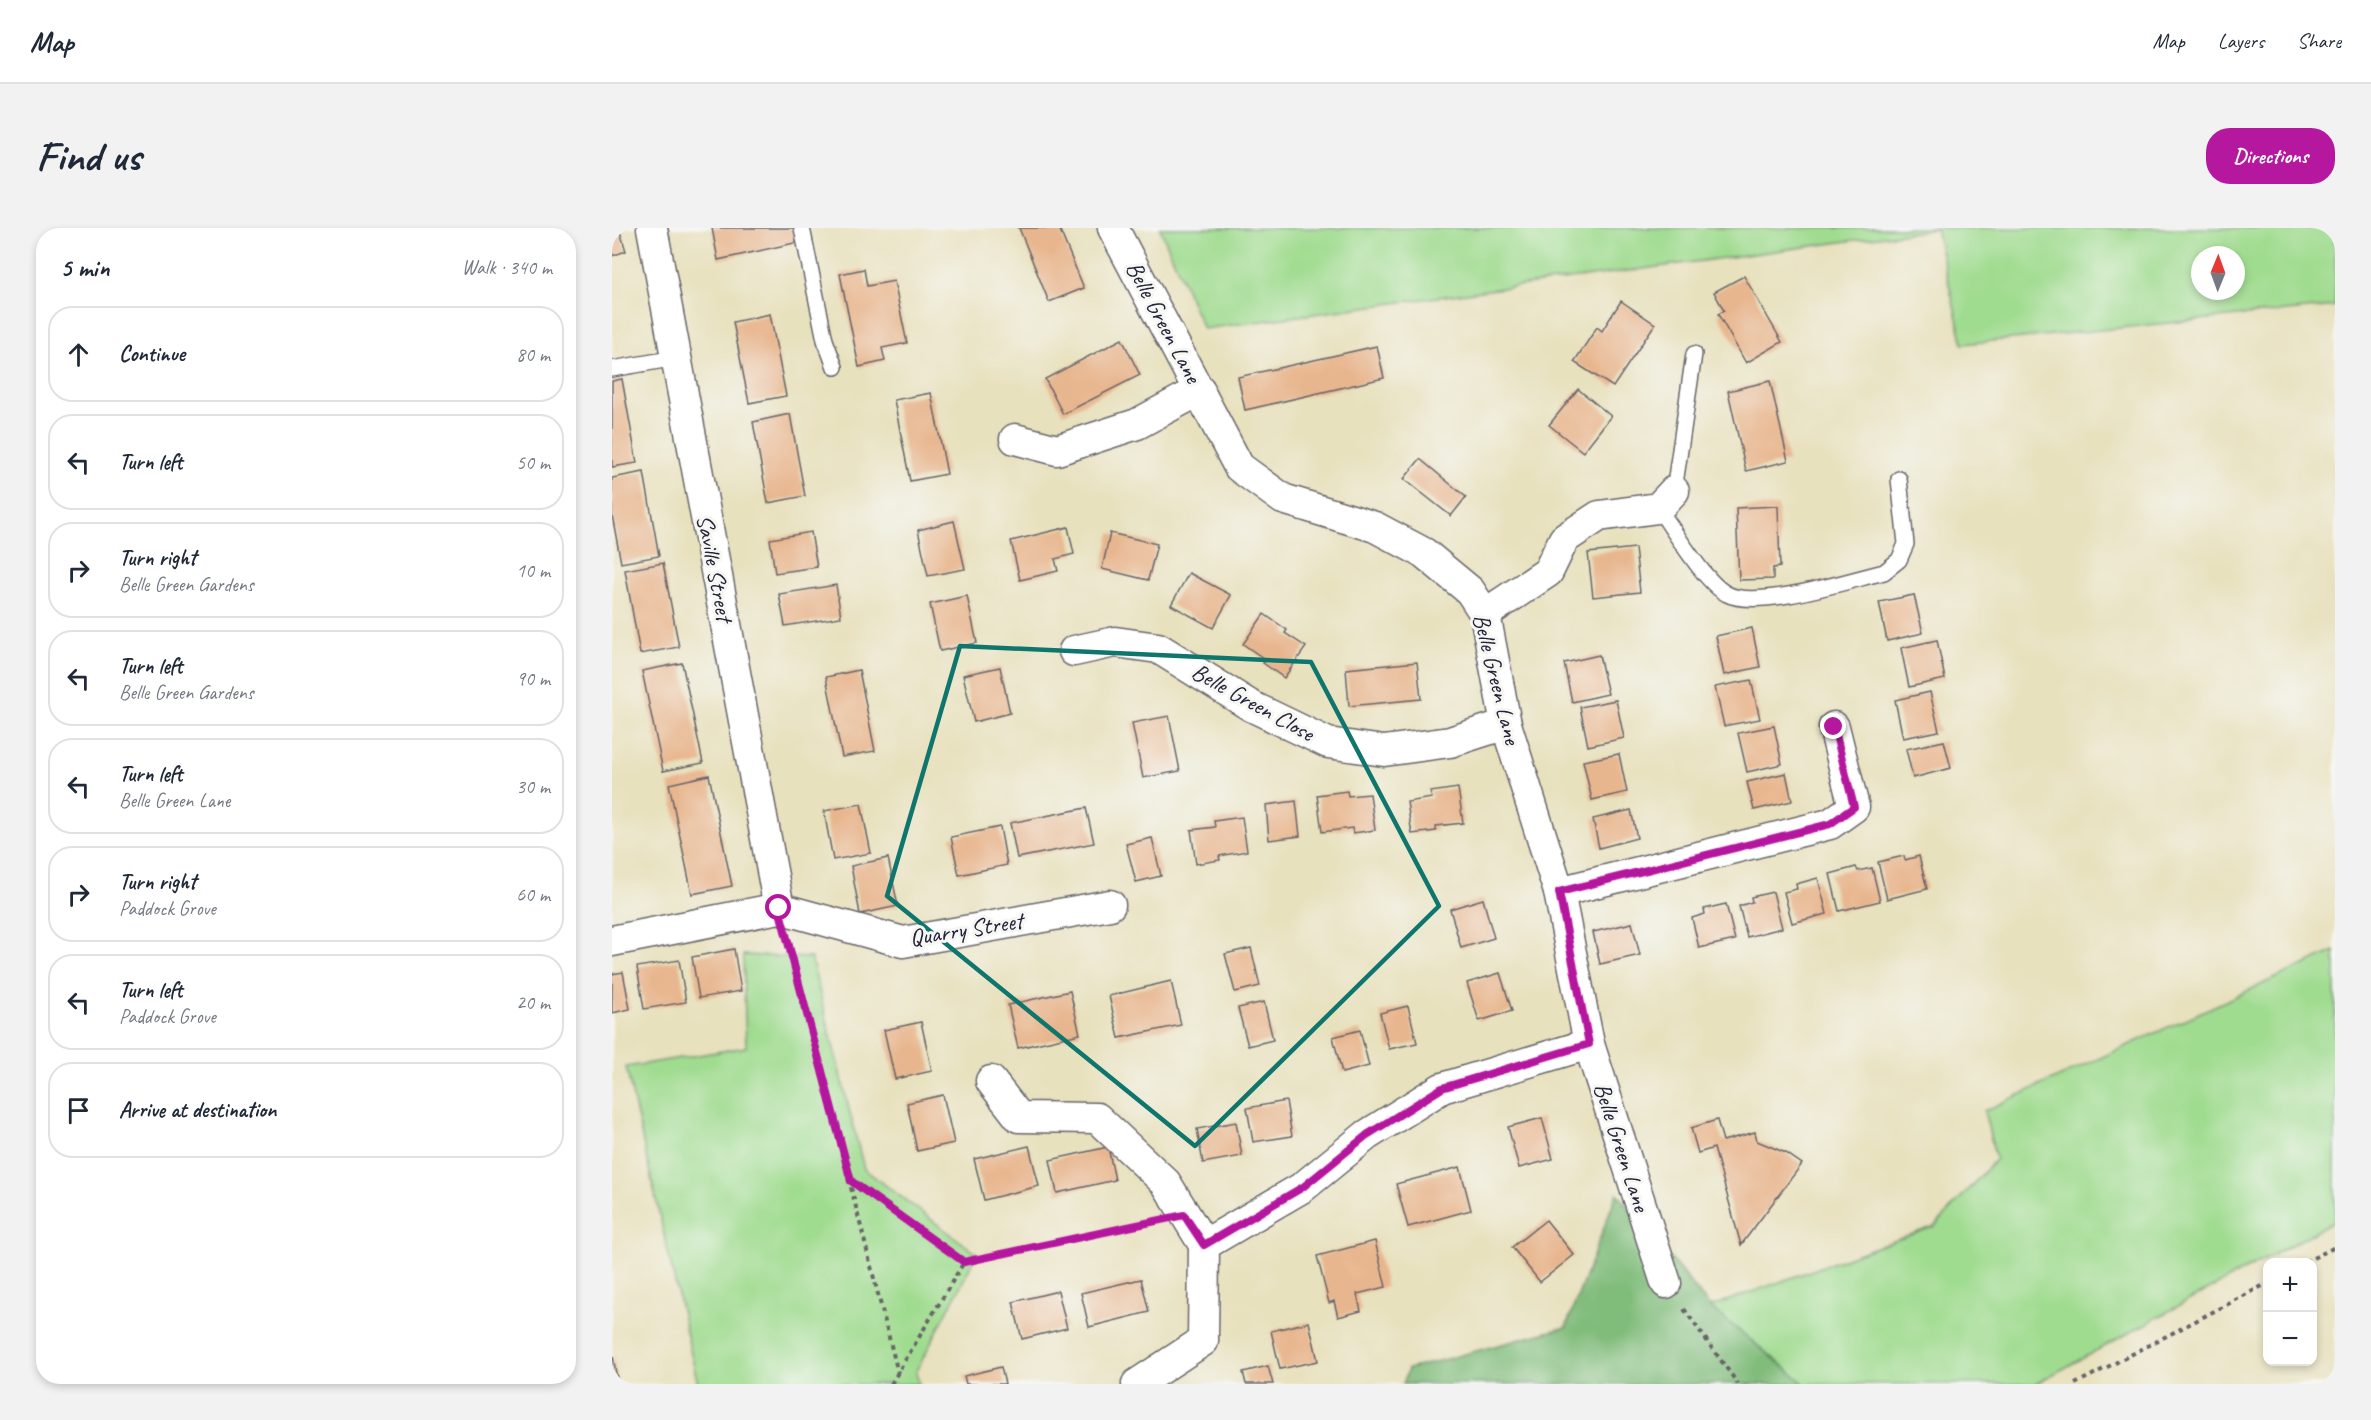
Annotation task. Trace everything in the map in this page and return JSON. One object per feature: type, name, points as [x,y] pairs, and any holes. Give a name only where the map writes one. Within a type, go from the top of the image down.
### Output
[{"type":"street","name":"Saville Street","points":[[652,228],[779,908]]},
{"type":"street","name":"Belle Green Lane","points":[[1113,228],[1239,467],[1283,500],[1375,527],[1424,553],[1470,591],[1485,614],[1506,724],[1559,892],[1589,1044],[1666,1283]]},
{"type":"street","points":[[1015,439],[1057,450],[1137,424],[1200,390]]},
{"type":"street","points":[[1485,614],[1548,572],[1564,539],[1599,516],[1666,500]]},
{"type":"street","name":"Belle Green Close","points":[[1074,651],[1115,642],[1158,648],[1251,706],[1328,743],[1384,751],[1450,742],[1506,724]]},
{"type":"street","points":[[1559,892],[1830,824],[1854,807],[1834,727]]},
{"type":"street","name":"Quarry Street","points":[[612,941],[779,908],[903,942],[1110,905]]},
{"type":"street","points":[[1204,1245],[1303,1187],[1367,1135],[1442,1088],[1589,1044]]},
{"type":"street","points":[[991,1081],[1019,1117],[1096,1118],[1166,1183],[1204,1245],[1203,1341],[1137,1384]]},
{"type":"lane","points":[[802,228],[825,340],[835,367]]},
{"type":"lane","points":[[1694,354],[1666,500],[1710,580],[1726,594],[1743,600],[1768,599],[1884,573],[1899,560],[1906,544],[1899,479]]},
{"type":"lane","points":[[612,369],[676,358]]},
{"type":"path","points":[[779,908],[851,1181],[898,1373]]},
{"type":"path","points":[[851,1181],[964,1262]]},
{"type":"path","points":[[891,1384],[964,1262],[1184,1215]]},
{"type":"path","points":[[2315,1258],[2335,1247]]},
{"type":"path","points":[[1666,1283],[1738,1384]]},
{"type":"path","points":[[2075,1384],[2263,1285]]},
{"type":"highlighted area","points":[[960,646],[1311,662],[1439,906],[1195,1146],[887,896]]},
{"type":"green space","points":[[1160,228],[2335,228],[2335,306],[1963,344],[1936,229],[1203,329]]},
{"type":"green space","points":[[2335,951],[2335,1221],[2263,1258],[2263,1260],[2035,1384],[1805,1384],[1710,1307],[1935,1226],[1996,1159],[1984,1111]]},
{"type":"green space","points":[[743,955],[811,958],[864,1169],[977,1254],[916,1372],[919,1384],[698,1384],[626,1067],[746,1047]]},
{"type":"green space","points":[[1617,1193],[1710,1307],[1805,1384],[1403,1384],[1408,1369],[1566,1327]]},
{"type":"building","points":[[612,228],[619,228],[626,251],[612,256]]},
{"type":"building","points":[[712,228],[796,228],[799,242],[718,260]]},
{"type":"building","points":[[1019,228],[1059,228],[1084,288],[1049,302]]},
{"type":"building","points":[[864,269],[867,286],[894,281],[907,343],[882,348],[885,361],[859,367],[840,274]]},
{"type":"building","points":[[1744,276],[1782,342],[1746,363],[1718,314],[1724,311],[1714,292]]},
{"type":"building","points":[[1621,301],[1655,324],[1613,387],[1574,362],[1597,327],[1602,331]]},
{"type":"building","points":[[770,314],[786,396],[749,403],[733,322]]},
{"type":"building","points":[[1122,339],[1140,375],[1063,414],[1045,379]]},
{"type":"building","points":[[1377,346],[1384,378],[1245,410],[1238,377]]},
{"type":"building","points":[[622,379],[637,463],[612,467],[612,381]]},
{"type":"building","points":[[1770,381],[1788,461],[1746,471],[1728,391]]},
{"type":"building","points":[[1578,389],[1611,416],[1583,452],[1549,425]]},
{"type":"building","points":[[931,393],[947,474],[910,481],[894,400]]},
{"type":"building","points":[[790,414],[805,496],[768,503],[753,422]]},
{"type":"building","points":[[1420,459],[1466,497],[1451,516],[1404,479]]},
{"type":"building","points":[[644,472],[659,556],[621,563],[612,515],[612,478]]},
{"type":"building","points":[[1778,506],[1780,567],[1773,568],[1773,579],[1739,580],[1736,508]]},
{"type":"building","points":[[954,521],[965,569],[928,576],[918,530]]},
{"type":"building","points":[[1068,527],[1074,554],[1055,559],[1058,571],[1020,580],[1011,541]]},
{"type":"building","points":[[811,532],[817,567],[775,573],[770,539]]},
{"type":"building","points":[[1110,533],[1157,544],[1148,580],[1102,569]]},
{"type":"building","points":[[1635,548],[1640,592],[1593,597],[1588,553]]},
{"type":"building","points":[[663,563],[679,647],[640,654],[625,570]]},
{"type":"building","points":[[1189,573],[1231,595],[1213,628],[1171,605]]},
{"type":"building","points":[[836,585],[841,617],[785,626],[779,594]]},
{"type":"building","points":[[1914,595],[1923,633],[1887,641],[1879,602]]},
{"type":"building","points":[[967,596],[977,643],[940,651],[930,604]]},
{"type":"building","points":[[1264,614],[1287,630],[1285,633],[1306,647],[1284,678],[1263,663],[1266,660],[1243,644]]},
{"type":"building","points":[[1752,628],[1760,667],[1724,675],[1716,636]]},
{"type":"building","points":[[1937,640],[1945,679],[1909,687],[1901,648]]},
{"type":"building","points":[[1599,655],[1608,694],[1572,702],[1564,663]]},
{"type":"building","points":[[1417,662],[1421,699],[1349,706],[1346,669]]},
{"type":"building","points":[[682,663],[703,763],[663,771],[642,671]]},
{"type":"building","points":[[1000,667],[1010,713],[974,722],[963,675]]},
{"type":"building","points":[[859,670],[875,751],[842,757],[826,677]]},
{"type":"building","points":[[1751,680],[1760,719],[1724,726],[1715,687]]},
{"type":"building","points":[[1930,692],[1939,731],[1903,738],[1895,700]]},
{"type":"building","points":[[1616,700],[1624,738],[1588,746],[1580,707]]},
{"type":"building","points":[[1169,716],[1180,771],[1143,778],[1132,723]]},
{"type":"building","points":[[1774,726],[1782,764],[1747,772],[1738,733]]},
{"type":"building","points":[[1944,741],[1951,768],[1913,778],[1906,749]]},
{"type":"building","points":[[1619,754],[1627,792],[1592,800],[1583,761]]},
{"type":"building","points":[[1786,773],[1792,801],[1754,810],[1747,782]]},
{"type":"building","points":[[709,775],[732,886],[692,894],[669,784]]},
{"type":"building","points":[[1458,788],[1463,823],[1436,826],[1436,831],[1412,834],[1407,802],[1432,798],[1430,792]]},
{"type":"building","points":[[1347,791],[1348,796],[1370,794],[1375,830],[1353,833],[1352,828],[1322,832],[1317,795]]},
{"type":"building","points":[[1296,801],[1300,836],[1269,840],[1266,805]]},
{"type":"building","points":[[861,804],[871,853],[833,860],[824,811]]},
{"type":"building","points":[[1086,808],[1094,843],[1017,858],[1010,823]]},
{"type":"building","points":[[1631,810],[1637,838],[1599,848],[1593,819]]},
{"type":"building","points":[[1242,817],[1247,851],[1219,856],[1220,860],[1196,864],[1191,830],[1215,827],[1214,821]]},
{"type":"building","points":[[1000,827],[1007,865],[959,875],[951,837]]},
{"type":"building","points":[[1152,838],[1161,876],[1136,882],[1126,844]]},
{"type":"building","points":[[1904,856],[1905,860],[1919,856],[1927,889],[1887,899],[1878,862]]},
{"type":"building","points":[[888,858],[898,906],[860,914],[851,866]]},
{"type":"building","points":[[1856,867],[1858,871],[1872,868],[1880,901],[1839,911],[1830,874]]},
{"type":"building","points":[[1818,878],[1827,914],[1792,923],[1784,892],[1797,889],[1796,884]]},
{"type":"building","points":[[1773,892],[1782,928],[1747,937],[1739,906],[1752,902],[1751,897]]},
{"type":"building","points":[[1483,899],[1494,938],[1461,948],[1450,909]]},
{"type":"building","points":[[1726,904],[1735,940],[1699,948],[1692,918],[1705,914],[1704,909]]},
{"type":"building","points":[[1632,923],[1640,955],[1600,964],[1593,932]]},
{"type":"building","points":[[1251,948],[1260,986],[1235,992],[1225,954]]},
{"type":"building","points":[[734,949],[741,991],[699,998],[692,957]]},
{"type":"building","points":[[679,960],[686,1002],[644,1009],[637,967]]},
{"type":"building","points":[[623,972],[630,1009],[612,1013],[612,974]]},
{"type":"building","points":[[1500,973],[1512,1011],[1479,1021],[1467,983]]},
{"type":"building","points":[[1171,981],[1181,1025],[1119,1038],[1109,996]]},
{"type":"building","points":[[1070,991],[1080,1034],[1018,1048],[1008,1005]]},
{"type":"building","points":[[1264,1002],[1273,1040],[1248,1046],[1238,1008]]},
{"type":"building","points":[[1408,1006],[1417,1043],[1389,1049],[1380,1013]]},
{"type":"building","points":[[921,1022],[932,1071],[895,1079],[884,1030]]},
{"type":"building","points":[[1360,1030],[1369,1066],[1342,1073],[1333,1037]]},
{"type":"building","points":[[943,1095],[954,1143],[917,1151],[907,1103]]},
{"type":"building","points":[[1286,1101],[1292,1136],[1253,1142],[1247,1108]]},
{"type":"building","points":[[1542,1118],[1553,1159],[1519,1168],[1508,1127]]},
{"type":"building","points":[[1717,1120],[1723,1141],[1755,1132],[1757,1141],[1786,1153],[1802,1164],[1741,1245],[1714,1148],[1698,1153],[1691,1128]]},
{"type":"building","points":[[1236,1122],[1242,1156],[1203,1163],[1197,1129]]},
{"type":"building","points":[[1029,1146],[1039,1186],[984,1200],[974,1159]]},
{"type":"building","points":[[1108,1147],[1115,1180],[1057,1193],[1050,1160]]},
{"type":"building","points":[[1460,1167],[1471,1210],[1408,1227],[1396,1184]]},
{"type":"building","points":[[1546,1220],[1574,1255],[1540,1282],[1512,1247]]},
{"type":"building","points":[[1375,1241],[1386,1287],[1357,1294],[1361,1311],[1338,1317],[1334,1301],[1329,1303],[1317,1256]]},
{"type":"building","points":[[1141,1279],[1149,1312],[1089,1327],[1081,1293]]},
{"type":"building","points":[[1058,1291],[1067,1328],[1022,1339],[1013,1302]]},
{"type":"building","points":[[1309,1322],[1318,1361],[1280,1369],[1271,1331]]},
{"type":"building","points":[[613,1356],[618,1384],[612,1384]]},
{"type":"building","points":[[1268,1366],[1273,1384],[1246,1384],[1243,1372]]},
{"type":"building","points":[[1001,1367],[1005,1384],[966,1384],[964,1376]]},
{"type":"route","points":[[779,908],[851,1181],[964,1262],[1184,1215],[1204,1245],[1303,1187],[1367,1135],[1442,1088],[1589,1044],[1559,892],[1830,824],[1854,807],[1834,727]]}]
